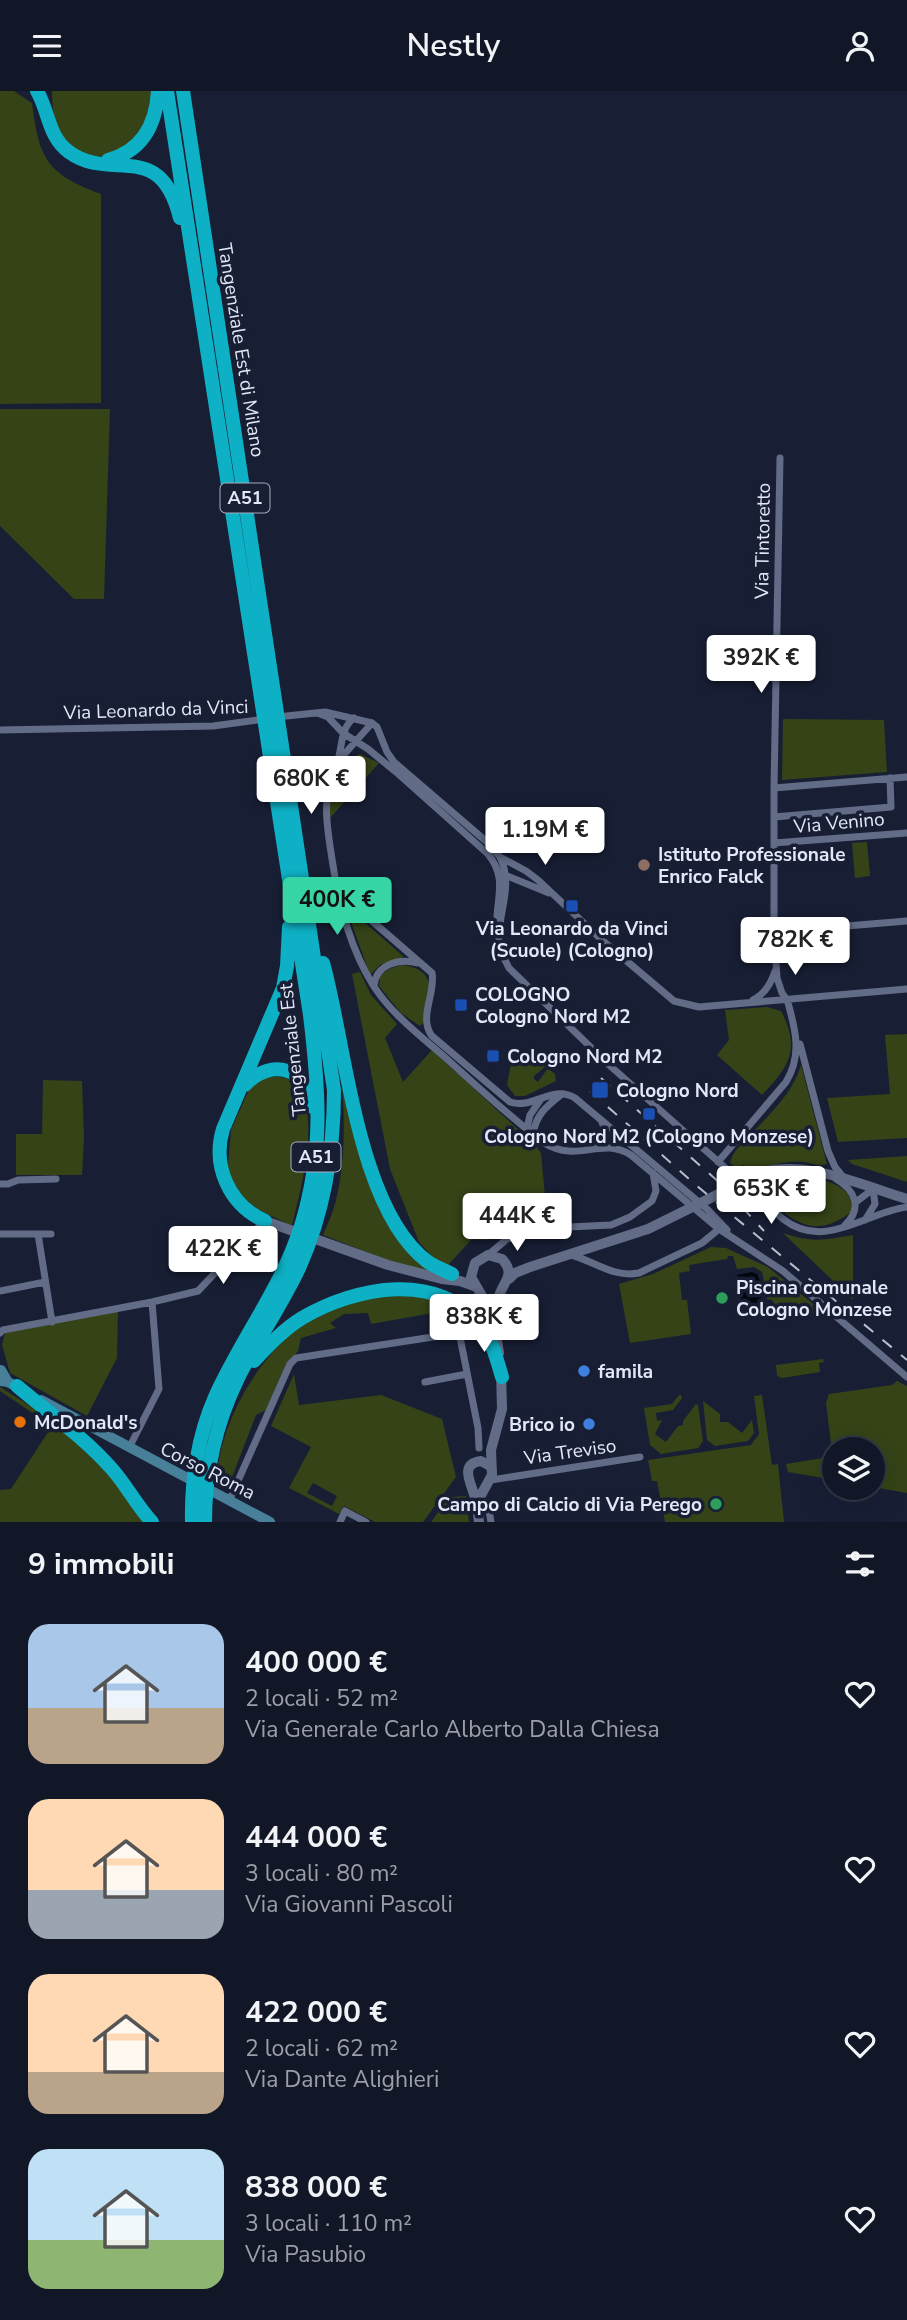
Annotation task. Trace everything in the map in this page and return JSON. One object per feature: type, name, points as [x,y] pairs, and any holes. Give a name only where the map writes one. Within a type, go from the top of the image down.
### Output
[{"type":"highway","points":[[37,91],[55,136],[64,148],[79,158],[94,162],[146,169],[168,188],[178,210],[204,320]]},
{"type":"highway","points":[[48,91],[48,119]]},
{"type":"highway","points":[[94,162],[122,155],[142,141],[154,117],[158,91]]},
{"type":"highway","name":"Tangenziale Est di Milano","points":[[167,91],[271,762]]},
{"type":"highway","name":"Tangenziale Est di Milano","points":[[183,91],[306,905]]},
{"type":"highway","points":[[269,1222],[247,1210],[232,1195],[220,1167],[219,1143],[275,1009],[287,966],[289,923],[271,762]]},
{"type":"highway","name":"Tangenziale Est","points":[[192,1522],[192,1491],[211,1407],[287,1263],[312,1186],[319,1128],[319,1087],[310,1015],[271,762]]},
{"type":"highway","points":[[306,905],[328,982],[371,1173],[388,1210],[410,1242],[429,1262],[452,1274]]},
{"type":"highway","name":"Tangenziale Est","points":[[205,1522],[207,1479],[212,1450],[225,1407],[300,1264],[317,1223],[330,1165],[334,1090],[306,905]]},
{"type":"highway","points":[[240,1091],[260,1072],[274,1069],[296,1075],[309,1089],[313,1106],[304,1214]]},
{"type":"highway","points":[[239,1377],[268,1346],[303,1318],[346,1298],[370,1291],[394,1289],[438,1296],[467,1312],[486,1335],[502,1377]]},
{"type":"highway","points":[[8,1383],[75,1432],[98,1453],[152,1522]]},
{"type":"main road","points":[[0,1364],[0,1371],[8,1383]]},
{"type":"main road","name":"Corso Roma","points":[[8,1383],[270,1522]]},
{"type":"street","name":"Via Tintoretto","points":[[779,457],[774,788],[774,932],[777,964],[828,1151],[835,1167],[847,1181]]},
{"type":"street","points":[[312,712],[328,717],[343,733],[368,749],[488,854],[504,873],[552,894]]},
{"type":"street","name":"Via Leonardo da Vinci","points":[[0,730],[213,726],[312,712],[325,712],[372,723]]},
{"type":"street","points":[[354,718],[343,733],[325,801],[337,893],[351,935],[374,987],[387,1004],[547,1145],[565,1152],[596,1148],[624,1151],[732,1236],[783,1271],[907,1377]]},
{"type":"street","points":[[337,762],[372,723],[377,727],[394,762],[487,842],[500,857],[538,880],[674,1001],[699,1007],[907,989]]},
{"type":"street","points":[[337,762],[357,750],[368,749]]},
{"type":"street","points":[[774,788],[907,777]]},
{"type":"street","points":[[774,817],[891,807],[890,778]]},
{"type":"street","name":"Via Venino","points":[[774,843],[907,832]]},
{"type":"street","points":[[499,948],[498,931],[505,901],[504,873],[500,857]]},
{"type":"street","points":[[518,867],[504,873],[500,883],[497,932],[499,948],[516,977],[718,1162],[797,1228],[821,1233],[907,1207]]},
{"type":"street","points":[[334,876],[345,897],[431,970],[433,980],[426,1021],[430,1034],[506,1100],[522,1105],[552,1094],[575,1098],[683,1188],[719,1225]]},
{"type":"street","points":[[505,901],[513,889],[525,883]]},
{"type":"street","points":[[774,932],[907,921]]},
{"type":"street","points":[[374,987],[379,972],[396,962],[414,962],[431,970]]},
{"type":"street","points":[[751,1001],[767,989],[777,964]]},
{"type":"street","name":"Via Tintoretto","points":[[718,1162],[789,1077],[796,1055],[795,1027]]},
{"type":"street","points":[[530,1131],[547,1106],[563,1094]]},
{"type":"street","points":[[530,1131],[530,1115],[541,1098]]},
{"type":"street","points":[[596,1148],[603,1143],[606,1136],[602,1122]]},
{"type":"street","points":[[488,1255],[518,1263],[566,1255],[631,1235],[761,1173],[790,1169],[832,1177],[907,1199]]},
{"type":"street","points":[[652,1201],[656,1186],[653,1173]]},
{"type":"street","points":[[832,1177],[851,1189],[856,1202],[853,1215],[842,1228]]},
{"type":"street","points":[[0,1184],[18,1180],[56,1179]]},
{"type":"street","points":[[431,1276],[452,1274],[472,1266],[507,1239],[569,1227],[614,1224],[635,1214],[670,1188],[683,1188]]},
{"type":"street","points":[[856,1202],[873,1189]]},
{"type":"street","points":[[865,1220],[875,1204],[873,1189]]},
{"type":"street","points":[[0,1333],[3,1330],[198,1291],[269,1222],[388,1265],[460,1281],[492,1294],[502,1289]]},
{"type":"street","points":[[566,1255],[579,1257],[612,1272],[633,1274],[649,1270],[702,1243],[719,1225]]},
{"type":"street","points":[[0,1234],[51,1234]]},
{"type":"street","points":[[38,1234],[52,1322]]},
{"type":"street","points":[[496,1327],[498,1300],[509,1279],[519,1271],[554,1258]]},
{"type":"street","points":[[503,1261],[509,1269],[509,1279]]},
{"type":"street","points":[[472,1266],[471,1277],[489,1305],[496,1327],[502,1377],[502,1409],[491,1450],[491,1476],[477,1508]]},
{"type":"street","points":[[0,1291],[45,1282]]},
{"type":"street","points":[[129,1448],[159,1389],[152,1302]]},
{"type":"street","points":[[456,1317],[478,1428],[479,1448]]},
{"type":"street","points":[[226,1499],[290,1364],[296,1359],[459,1333]]},
{"type":"street","points":[[425,1382],[467,1374]]},
{"type":"street","points":[[478,1428],[496,1436]]},
{"type":"street","points":[[479,1522],[468,1469],[471,1464],[481,1461],[491,1450]]},
{"type":"street","name":"Via Treviso","points":[[491,1476],[505,1477],[640,1457]]},
{"type":"street","points":[[481,1461],[490,1466],[491,1476]]},
{"type":"street","points":[[469,1480],[477,1486],[491,1476]]},
{"type":"street","points":[[480,1497],[489,1511],[491,1522]]},
{"type":"street","points":[[340,1522],[345,1511],[366,1522]]},
{"type":"green space","points":[[0,91],[14,91],[32,103],[38,138],[49,162],[57,171],[83,187],[101,194],[101,403],[0,404]]},
{"type":"green space","points":[[52,91],[153,91],[145,120],[130,146],[116,154],[98,156],[80,152],[62,137],[54,118]]},
{"type":"green space","points":[[0,409],[110,409],[104,599],[74,599],[0,526]]},
{"type":"green space","points":[[783,719],[884,720],[887,772],[782,780]]},
{"type":"green space","points":[[360,754],[379,763],[330,818],[329,799],[334,780],[344,765]]},
{"type":"green space","points":[[867,842],[870,876],[855,878],[852,843]]},
{"type":"green space","points":[[345,905],[404,957],[380,965],[370,975]]},
{"type":"green space","points":[[403,965],[423,973],[429,985],[424,1022],[420,1026],[401,1013],[379,986],[380,976]]},
{"type":"green space","points":[[360,972],[371,995],[397,1024],[385,1038],[403,1082],[432,1050],[536,1146],[541,1153],[548,1228],[500,1238],[472,1239],[447,1266],[434,1259],[419,1242],[390,1169],[352,974]]},
{"type":"green space","points":[[767,1007],[781,1011],[787,1024],[791,1047],[785,1066],[762,1095],[717,1055],[729,1040],[725,1010]]},
{"type":"green space","points":[[907,1034],[907,1138],[838,1142],[827,1098],[890,1094],[885,1035]]},
{"type":"green space","points":[[511,1063],[546,1066],[534,1079],[538,1082],[548,1068],[555,1074],[556,1081],[525,1096],[515,1096],[507,1085]]},
{"type":"green space","points":[[801,1065],[827,1164],[791,1162],[757,1171],[743,1165],[737,1169],[730,1163],[734,1154],[781,1101],[798,1075]]},
{"type":"green space","points":[[341,1072],[365,1173],[431,1272],[400,1265],[323,1235],[339,1188],[343,1155]]},
{"type":"green space","points":[[265,1077],[282,1077],[291,1081],[301,1093],[307,1109],[307,1150],[292,1226],[259,1210],[242,1197],[231,1179],[228,1166],[231,1130],[251,1085]]},
{"type":"green space","points":[[43,1080],[82,1081],[82,1175],[16,1175],[16,1134],[42,1134]]},
{"type":"green space","points":[[907,1156],[907,1182],[852,1164],[848,1160]]},
{"type":"green space","points":[[789,1175],[820,1180],[840,1187],[851,1201],[851,1212],[822,1226],[810,1225],[787,1215],[754,1186],[770,1177]]},
{"type":"green space","points":[[783,1233],[818,1240],[853,1235],[853,1300]]},
{"type":"green space","points":[[711,1247],[726,1248],[768,1267],[823,1312],[769,1318],[769,1312],[776,1306],[772,1300],[767,1299],[765,1290],[769,1289],[769,1286],[765,1286],[762,1272],[754,1267],[737,1269],[733,1256],[728,1256],[727,1259],[689,1265],[690,1271],[679,1273],[682,1300],[687,1300],[691,1334],[630,1343],[619,1284],[653,1274]]},
{"type":"green space","points":[[420,1294],[450,1310],[371,1324],[368,1313],[344,1314],[330,1323],[336,1328],[301,1338],[298,1351],[286,1365],[266,1410],[256,1415],[229,1485],[220,1485],[217,1482],[219,1458],[236,1408],[266,1360],[284,1340],[304,1323],[336,1306],[372,1298]]},
{"type":"green space","points":[[118,1311],[117,1358],[87,1416],[10,1373],[2,1345],[5,1333]]},
{"type":"green space","points":[[823,1359],[824,1362],[819,1363],[820,1372],[782,1378],[777,1376],[776,1365]]},
{"type":"green space","points":[[294,1374],[299,1405],[381,1395],[442,1419],[456,1477],[423,1522],[375,1522],[344,1506],[339,1514],[289,1488],[311,1447],[271,1426]],"holes":[[[313,1483],[337,1496],[332,1506],[307,1493]]]},
{"type":"green space","points":[[897,1381],[907,1386],[907,1493],[885,1489],[885,1437],[830,1437],[826,1403],[829,1394],[892,1385]]},
{"type":"green space","points":[[0,1387],[54,1421],[87,1448],[147,1522],[0,1522],[0,1490],[11,1489],[52,1426],[0,1391]]},
{"type":"green space","points":[[679,1395],[682,1398],[673,1410],[656,1413],[657,1421],[662,1420],[655,1434],[666,1442],[678,1426],[683,1425],[683,1421],[696,1404],[703,1441],[698,1448],[661,1454],[650,1445],[644,1408],[672,1404]]},
{"type":"green space","points":[[762,1395],[772,1465],[778,1464],[784,1522],[665,1522],[657,1481],[652,1481],[648,1460],[751,1445],[759,1434],[754,1396]]},
{"type":"green space","points":[[703,1401],[720,1414],[720,1422],[728,1422],[742,1433],[752,1420],[754,1433],[748,1441],[715,1446],[707,1440]]},
{"type":"green space","points":[[822,1458],[822,1478],[788,1472],[786,1464]]},
{"type":"green space","points":[[466,1496],[469,1522],[431,1522],[449,1497]]},
{"type":"shaded area","points":[[752,1272],[757,1274],[760,1281],[754,1289],[760,1293],[761,1299],[755,1304],[741,1299],[737,1275]]},
{"type":"railway","points":[[601,1078],[721,1184],[764,1231]]},
{"type":"railway","points":[[590,1091],[697,1186],[907,1360]]},
{"type":"place","name":"Istituto Professionale Enrico Falck","points":[[644,865]]},
{"type":"place","name":"Via Leonardo da Vinci (Scuole) (Cologno)","points":[[572,906]]},
{"type":"place","name":"COLOGNO Cologno Nord M2","points":[[461,1005]]},
{"type":"place","name":"Cologno Nord M2","points":[[493,1056]]},
{"type":"place","name":"Cologno Nord","points":[[600,1090]]},
{"type":"place","name":"Cologno Nord M2 (Cologno Monzese)","points":[[649,1114]]},
{"type":"place","name":"Piscina comunale Cologno Monzese","points":[[722,1298]]},
{"type":"place","name":"famila","points":[[584,1371]]},
{"type":"place","name":"McDonald's","points":[[20,1422]]},
{"type":"place","name":"Brico io","points":[[589,1424]]},
{"type":"place","name":"Campo di Calcio di Via Perego","points":[[716,1504]]}]
